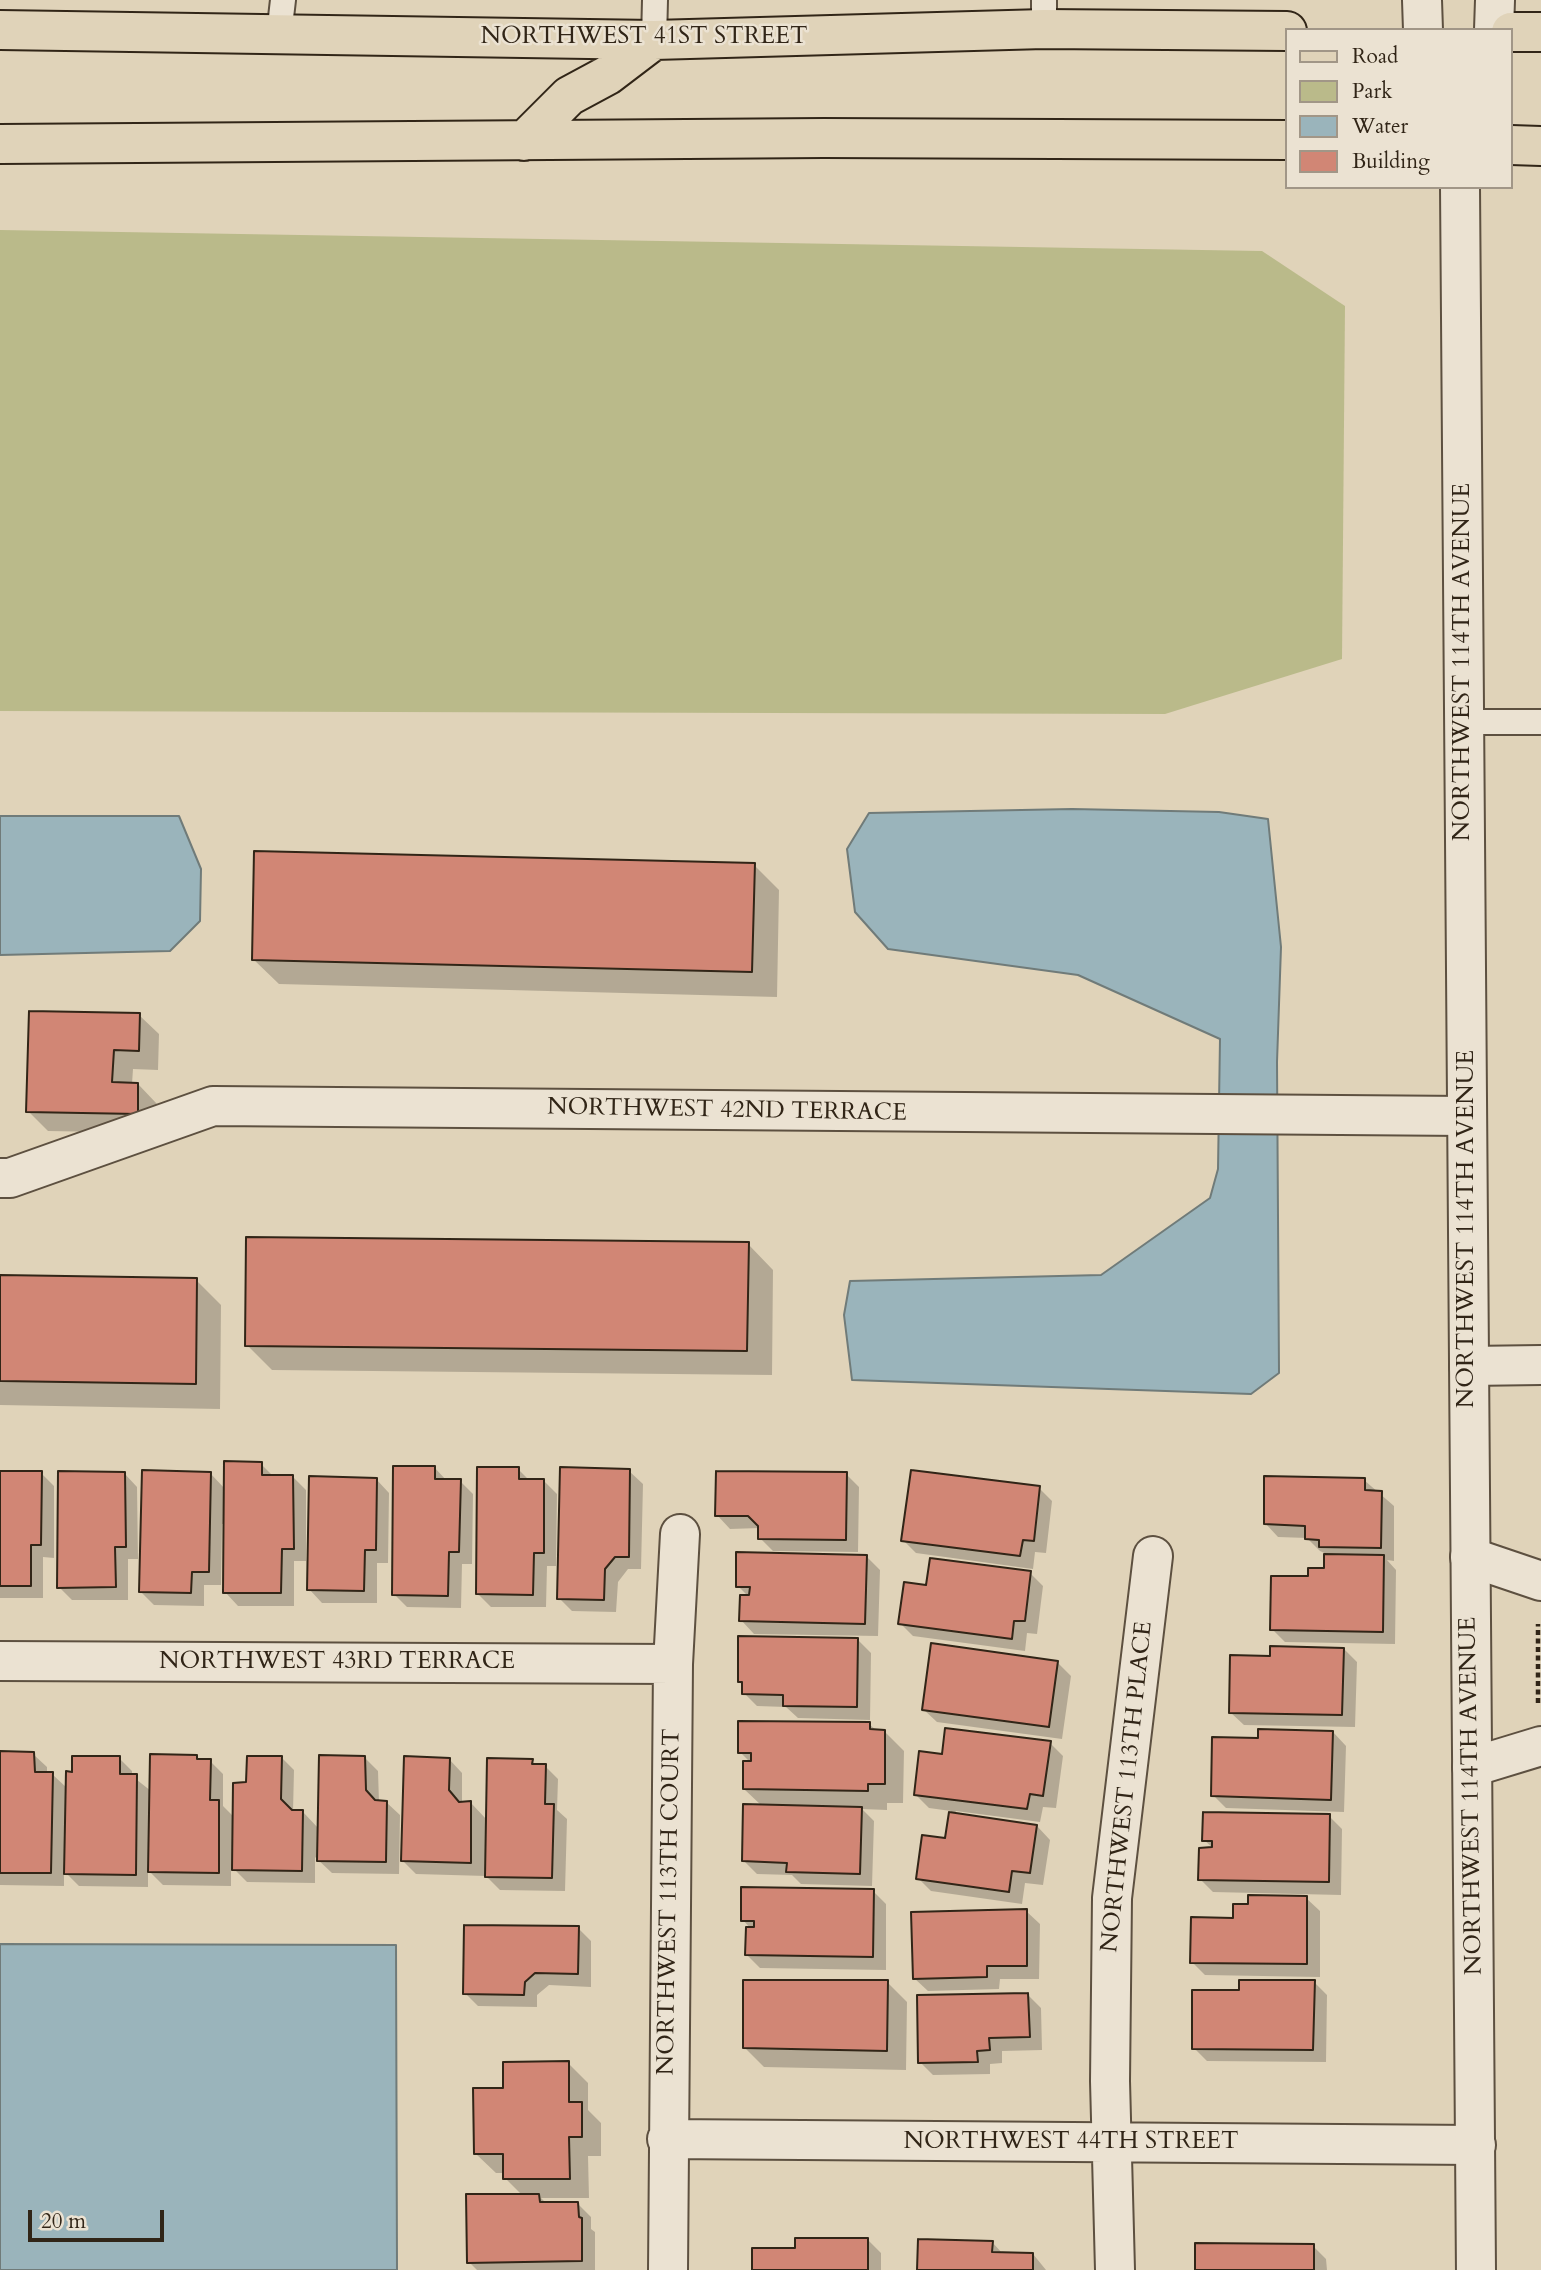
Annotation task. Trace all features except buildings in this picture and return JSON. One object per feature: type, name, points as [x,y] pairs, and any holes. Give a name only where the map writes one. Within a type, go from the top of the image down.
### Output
[{"type":"main road","name":"NORTHWEST 41ST STREET","points":[[0,30],[281,18],[654,40],[1044,14],[1286,31]]},
{"type":"main road","points":[[1513,32],[1541,32]]},
{"type":"main road","points":[[524,141],[569,96],[608,75],[654,40]]},
{"type":"main road","points":[[0,144],[1286,139]]},
{"type":"main road","points":[[1513,145],[1541,146]]},
{"type":"street","points":[[1422,0],[1423,28]]},
{"type":"street","points":[[1494,28],[1495,0]]},
{"type":"street","name":"NORTHWEST 114TH AVENUE","points":[[1460,189],[1476,2270]]},
{"type":"street","name":"NORTHWEST 42ND TERRACE","points":[[0,1178],[10,1178],[213,1106],[1466,1116]]},
{"type":"street","points":[[1469,1366],[1541,1365]]},
{"type":"street","name":"NORTHWEST 113TH COURT","points":[[668,2270],[673,1664],[680,1534]]},
{"type":"street","name":"NORTHWEST 113TH PLACE","points":[[1115,2270],[1109,1988],[1112,1898],[1153,1556]]},
{"type":"street","points":[[1470,1557],[1539,1600]]},
{"type":"street","name":"NORTHWEST 43RD TERRACE","points":[[0,1661],[673,1664]]},
{"type":"street","points":[[1472,1767],[1540,1744]]},
{"type":"street","name":"NORTHWEST 44TH STREET","points":[[667,2140],[1476,2145]]},
{"type":"lane","points":[[654,40],[655,0]]},
{"type":"lane","points":[[1463,722],[1541,722]]},
{"type":"path","points":[[1538,1703],[1539,1600]]},
{"type":"green space","points":[[0,230],[1262,251],[1345,306],[1342,659],[1165,714],[0,711]]},
{"type":"water","points":[[1072,809],[1219,812],[1268,819],[1281,947],[1277,1062],[1279,1373],[1251,1394],[852,1380],[844,1315],[850,1281],[1101,1275],[1210,1198],[1218,1169],[1220,1039],[1078,975],[888,949],[855,912],[847,849],[869,813]]},
{"type":"water","points":[[0,816],[179,816],[201,869],[200,921],[170,951],[0,955]]},
{"type":"water","points":[[0,1944],[396,1945],[397,2270],[0,2270]]}]
